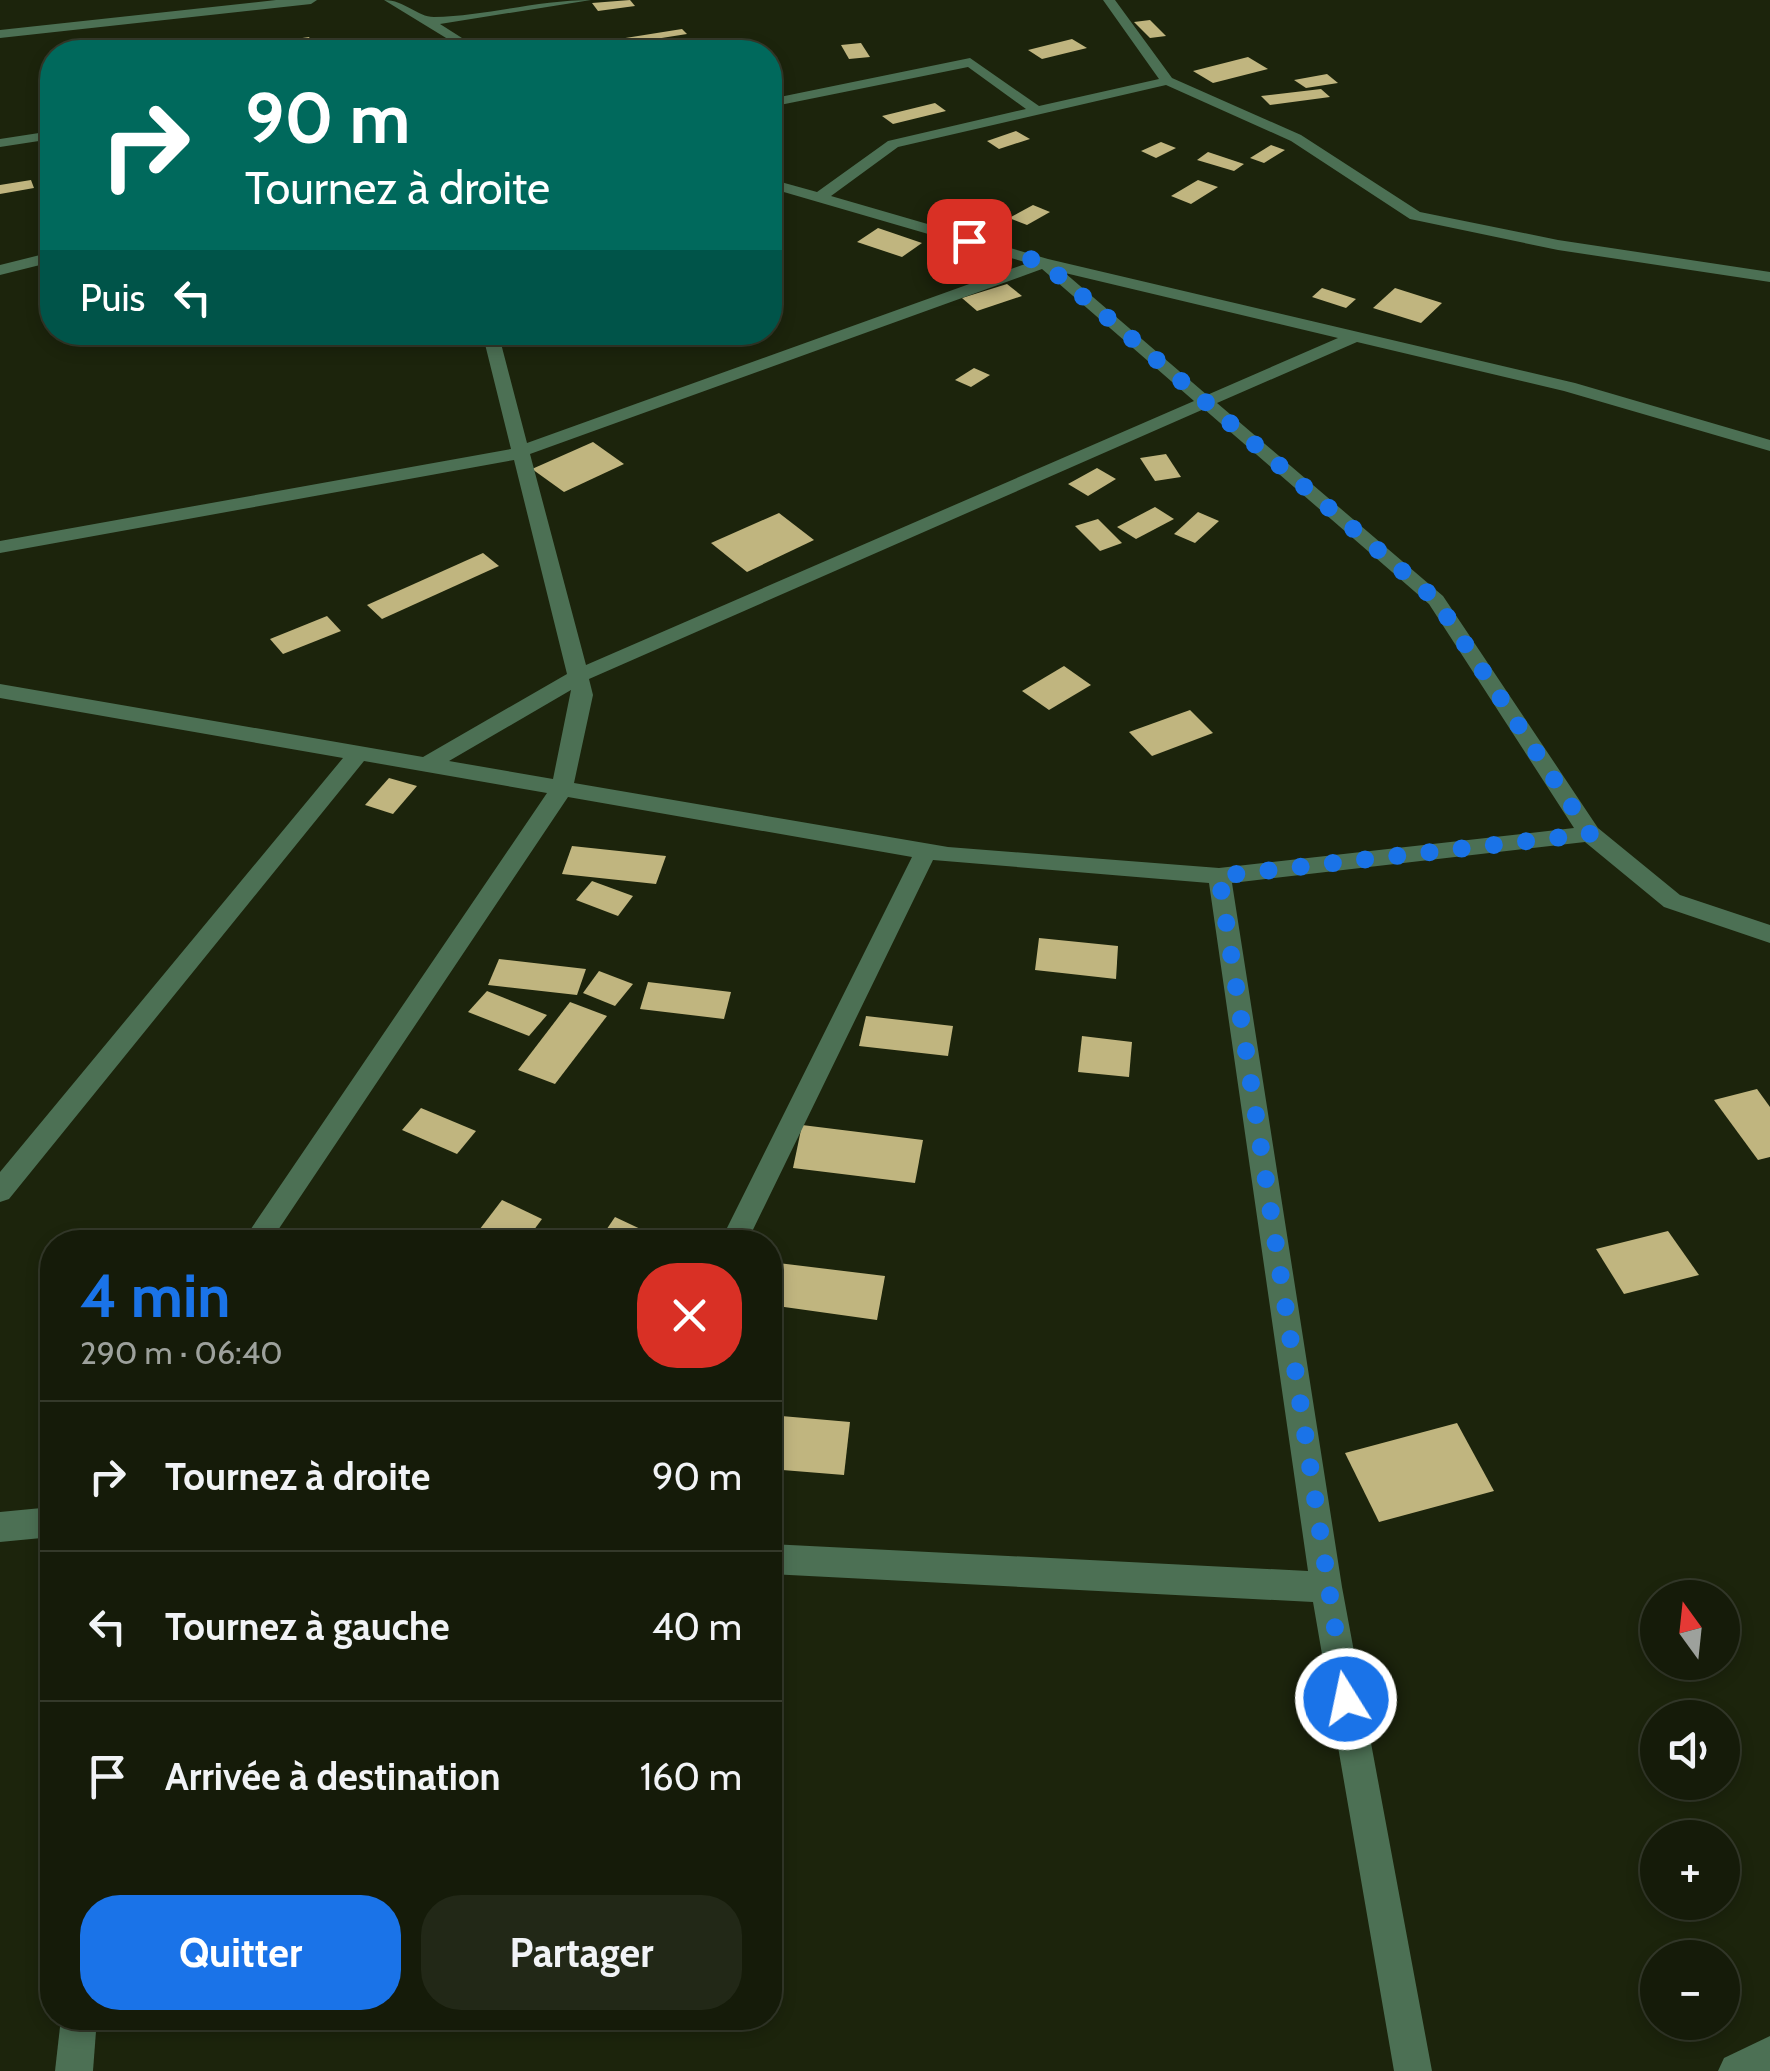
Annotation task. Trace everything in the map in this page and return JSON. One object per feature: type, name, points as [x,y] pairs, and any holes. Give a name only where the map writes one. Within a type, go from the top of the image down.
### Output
[{"type":"street","points":[[0,34],[310,0]]},
{"type":"street","points":[[390,0],[458,40]]},
{"type":"street","points":[[427,22],[585,0]]},
{"type":"street","points":[[1109,0],[1167,81],[1296,138],[1415,216],[1558,245],[1770,276]]},
{"type":"street","points":[[782,101],[970,62],[1037,110]]},
{"type":"street","points":[[820,197],[893,144],[1167,81]]},
{"type":"street","points":[[0,143],[40,137]]},
{"type":"street","points":[[782,186],[1044,263],[1569,387],[1770,446]]},
{"type":"street","points":[[0,270],[40,260]]},
{"type":"street","points":[[1044,263],[1436,600],[1590,834],[1672,902],[1770,934]]},
{"type":"street","points":[[0,547],[499,458],[1044,263]]},
{"type":"street","points":[[424,766],[579,676],[1356,336]]},
{"type":"street","points":[[263,1230],[562,788],[584,694],[493,345]]},
{"type":"street","points":[[0,691],[926,851],[1219,876],[1590,834]]},
{"type":"street","points":[[0,1191],[358,754]]},
{"type":"street","points":[[739,1230],[926,851]]},
{"type":"street","points":[[1219,876],[1326,1587],[1412,2071]]},
{"type":"street","points":[[0,1527],[40,1523]]},
{"type":"street","points":[[782,1560],[1326,1587]]},
{"type":"street","points":[[74,2071],[78,2030]]},
{"type":"street","points":[[1737,2071],[1770,2056]]},
{"type":"building","points":[[630,0],[635,6],[598,11],[592,3]]},
{"type":"building","points":[[1150,20],[1166,36],[1150,38],[1134,22]]},
{"type":"building","points":[[682,29],[687,34],[649,40],[613,40]]},
{"type":"building","points":[[1072,39],[1087,48],[1042,59],[1028,50]]},
{"type":"building","points":[[861,43],[870,57],[849,59],[841,45]]},
{"type":"building","points":[[1248,57],[1268,69],[1213,83],[1193,71]]},
{"type":"building","points":[[1327,74],[1338,83],[1306,88],[1294,80]]},
{"type":"building","points":[[1321,89],[1330,97],[1270,105],[1261,96]]},
{"type":"building","points":[[935,103],[946,111],[893,124],[882,116]]},
{"type":"building","points":[[1016,131],[1030,139],[999,149],[987,141]]},
{"type":"building","points":[[1161,142],[1176,148],[1156,158],[1141,151]]},
{"type":"building","points":[[1271,145],[1285,150],[1264,163],[1250,158]]},
{"type":"building","points":[[1208,152],[1244,164],[1234,171],[1197,160]]},
{"type":"building","points":[[31,180],[34,188],[0,194],[0,185]]},
{"type":"building","points":[[1198,180],[1218,187],[1191,204],[1171,196]]},
{"type":"building","points":[[1033,205],[1050,212],[1027,225],[1009,218]]},
{"type":"building","points":[[878,228],[922,243],[902,257],[857,242]]},
{"type":"building","points":[[1007,284],[1022,296],[977,311],[962,298]]},
{"type":"building","points":[[1322,288],[1356,299],[1346,308],[1312,297]]},
{"type":"building","points":[[1395,288],[1442,303],[1421,323],[1373,308]]},
{"type":"building","points":[[974,368],[990,375],[971,387],[955,380]]},
{"type":"building","points":[[593,442],[624,464],[564,492],[532,469]]},
{"type":"building","points":[[1166,454],[1181,477],[1155,481],[1140,458]]},
{"type":"building","points":[[1097,468],[1116,479],[1088,496],[1068,484]]},
{"type":"building","points":[[1155,507],[1174,519],[1136,539],[1117,527]]},
{"type":"building","points":[[1198,512],[1219,521],[1195,543],[1174,534]]},
{"type":"building","points":[[779,513],[814,540],[747,572],[711,543]]},
{"type":"building","points":[[1098,519],[1122,543],[1100,551],[1075,526]]},
{"type":"building","points":[[483,553],[499,566],[382,619],[367,605]]},
{"type":"building","points":[[327,616],[341,631],[283,654],[270,639]]},
{"type":"building","points":[[1064,666],[1091,685],[1049,710],[1022,691]]},
{"type":"building","points":[[1190,710],[1213,733],[1152,756],[1129,732]]},
{"type":"building","points":[[389,778],[417,786],[393,814],[365,805]]},
{"type":"building","points":[[572,846],[666,856],[656,884],[562,874]]},
{"type":"building","points":[[592,881],[633,896],[618,916],[576,900]]},
{"type":"building","points":[[1039,938],[1118,946],[1116,979],[1035,970]]},
{"type":"building","points":[[499,959],[586,969],[577,995],[488,985]]},
{"type":"building","points":[[599,971],[633,984],[615,1006],[583,993]]},
{"type":"building","points":[[648,982],[731,992],[724,1019],[640,1009]]},
{"type":"building","points":[[487,991],[547,1015],[529,1036],[468,1012]]},
{"type":"building","points":[[570,1002],[607,1016],[555,1084],[518,1070]]},
{"type":"building","points":[[866,1016],[953,1026],[948,1056],[859,1046]]},
{"type":"building","points":[[1082,1036],[1132,1042],[1129,1077],[1078,1072]]},
{"type":"building","points":[[1757,1089],[1770,1107],[1770,1157],[1758,1160],[1714,1100]]},
{"type":"building","points":[[421,1108],[476,1131],[457,1154],[402,1130]]},
{"type":"building","points":[[802,1125],[923,1140],[915,1183],[793,1168]]},
{"type":"building","points":[[502,1200],[542,1219],[534,1230],[479,1230]]},
{"type":"building","points":[[615,1217],[643,1230],[606,1230]]},
{"type":"building","points":[[1668,1231],[1699,1275],[1624,1294],[1596,1249]]},
{"type":"building","points":[[782,1263],[885,1276],[877,1320],[782,1307]]},
{"type":"building","points":[[782,1416],[850,1422],[844,1475],[782,1470]]},
{"type":"building","points":[[1457,1423],[1494,1491],[1379,1522],[1345,1453]]},
{"type":"route","points":[[969,241],[1044,263],[1436,600],[1590,834],[1219,876],[1346,1699]]}]
